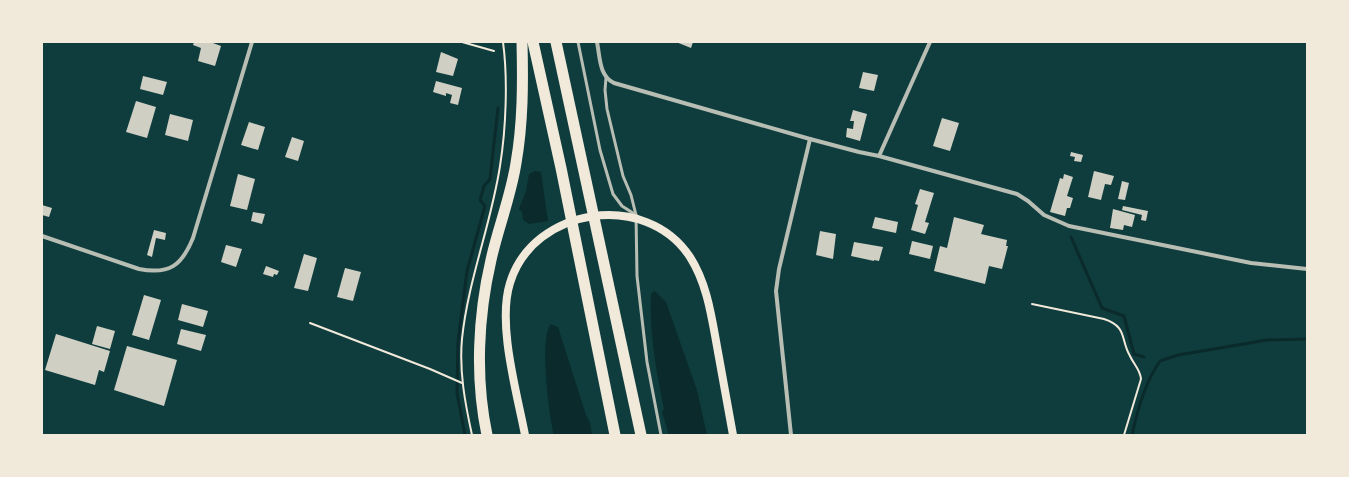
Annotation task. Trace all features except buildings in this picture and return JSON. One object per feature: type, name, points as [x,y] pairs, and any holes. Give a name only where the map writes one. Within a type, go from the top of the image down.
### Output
[{"type":"highway","points":[[488,435],[480,389],[480,341],[484,298],[491,261],[516,165],[524,92],[522,42]]},
{"type":"highway","points":[[533,42],[561,168],[615,435]]},
{"type":"highway","points":[[556,42],[641,435]]},
{"type":"main road","points":[[525,435],[507,337],[505,318],[510,283],[525,256],[540,240],[557,228],[587,216],[620,216],[640,221],[660,230],[681,245],[698,270],[708,305],[733,435]]},
{"type":"street","points":[[42,236],[140,269],[154,272],[173,267],[182,260],[193,238],[252,42]]},
{"type":"street","points":[[597,42],[602,69],[606,78],[614,83],[810,140],[879,156],[1017,194],[1028,201],[1044,215],[1069,226],[1251,263],[1307,269]]},
{"type":"street","points":[[879,156],[930,42]]},
{"type":"street","points":[[791,435],[776,291],[779,270],[810,140]]},
{"type":"lane","points":[[578,42],[600,150],[613,194],[622,206],[636,215]]},
{"type":"lane","points":[[606,78],[605,90],[607,109],[623,176],[631,195],[636,215],[637,276],[647,362],[661,435]]},
{"type":"path","points":[[462,42],[494,51]]},
{"type":"path","points":[[472,435],[461,384],[462,340],[467,302],[500,166],[506,64],[503,42]]},
{"type":"path","points":[[1032,304],[1104,319],[1114,323],[1120,329],[1125,337],[1130,356],[1140,371],[1141,379],[1124,435]]},
{"type":"path","points":[[310,323],[445,375],[451,380],[461,384]]},
{"type":"water","points":[[535,171],[541,172],[548,221],[529,224],[523,220],[522,212],[519,209],[526,191],[529,174]]},
{"type":"water","points":[[655,291],[666,302],[697,390],[707,435],[669,435],[662,412],[664,409],[652,337],[651,293]]},
{"type":"water","points":[[551,324],[558,327],[586,415],[590,422],[592,435],[554,435],[548,395],[545,359],[547,331]]},
{"type":"waterway","points":[[465,435],[457,393],[458,342],[467,271],[485,206],[480,200],[484,186],[490,179],[498,108]]},
{"type":"waterway","points":[[1071,237],[1102,308],[1124,316],[1134,354],[1144,357]]},
{"type":"waterway","points":[[1132,435],[1143,396],[1150,378],[1160,361],[1178,355],[1267,340],[1307,339]]}]
